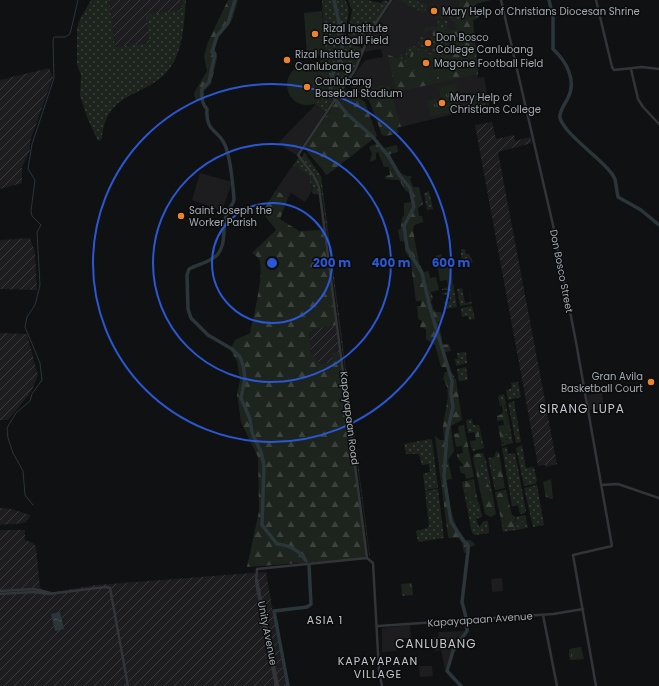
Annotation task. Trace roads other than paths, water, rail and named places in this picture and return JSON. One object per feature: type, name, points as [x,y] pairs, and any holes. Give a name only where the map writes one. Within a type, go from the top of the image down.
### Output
[{"type":"street","name":"Kapayapaan Road","points":[[382,686],[379,668],[378,626],[373,562],[367,558],[319,187],[314,176],[298,154],[358,64],[372,29],[391,0]]},
{"type":"street","name":"Don Bosco Street","points":[[500,0],[553,225],[612,546],[573,555],[583,609]]},
{"type":"street","points":[[596,0],[612,68],[614,70],[642,67],[659,69]]},
{"type":"street","points":[[631,69],[638,99],[643,107],[659,124]]},
{"type":"street","points":[[601,485],[618,484],[659,498]]},
{"type":"street","name":"Unity Avenue","points":[[277,686],[256,575],[257,570],[260,568],[367,558]]},
{"type":"street","points":[[0,593],[34,592],[51,594],[106,587],[110,588],[128,686]]},
{"type":"street","points":[[583,609],[596,686]]},
{"type":"street","name":"Kapayapaan Avenue","points":[[378,626],[543,615],[583,609]]},
{"type":"street","points":[[543,615],[557,686]]},
{"type":"water","points":[[60,612],[64,629],[55,631],[51,614]]},
{"type":"waterway","points":[[33,505],[25,495],[23,471],[13,453],[8,438],[7,428],[16,413],[30,401],[32,394],[42,380],[40,363],[25,327],[27,317],[35,305],[40,285],[37,232],[41,225],[32,216],[31,211],[35,180],[28,169],[32,144],[54,78],[54,37],[65,37],[70,34],[78,0]]},
{"type":"waterway","points":[[235,0],[228,23],[217,36],[212,52],[215,54],[209,82],[202,89],[203,103],[207,109],[207,117],[210,127],[222,140],[227,150],[234,199],[226,216],[223,242],[219,252],[210,260],[189,269],[187,275],[188,309],[191,318],[208,335],[232,349],[240,357],[245,378],[241,398],[250,419],[252,433],[261,452],[264,465],[262,525],[277,544],[294,549],[301,554],[306,561]]},
{"type":"waterway","points":[[334,0],[343,40],[341,57],[330,80],[331,94],[347,114],[373,137],[389,157],[400,176],[410,188],[414,207],[404,226],[407,248],[422,273],[430,308],[452,381],[451,393],[453,407],[447,433],[444,476],[451,522],[468,547],[462,602],[467,621],[467,631],[453,651],[447,671],[461,686]]},
{"type":"waterway","points":[[549,0],[553,17],[553,49],[566,65],[571,78],[568,98],[561,110],[560,115],[563,125],[612,174],[615,179],[618,197],[641,210],[659,225]]},
{"type":"waterway","points":[[288,686],[274,611],[307,607],[311,604],[309,565]]},
{"type":"place","name":"Mary Help of Christians Diocesan Shrine","points":[[434,11]]},
{"type":"place","name":"Rizal Institute Football Field","points":[[315,34]]},
{"type":"place","name":"Don Bosco College Canlubang","points":[[428,43]]},
{"type":"place","name":"Rizal Institute Canlubang","points":[[287,60]]},
{"type":"place","name":"Magone Football Field","points":[[426,63]]},
{"type":"place","name":"Canlubang Baseball Stadium","points":[[307,87]]},
{"type":"place","name":"Mary Help of Christians College","points":[[442,103]]},
{"type":"place","name":"Saint Joseph the Worker Parish","points":[[181,216]]},
{"type":"place","name":"Gran Avila Basketball Court","points":[[651,382]]},
{"type":"district","name":"SIRANG LUPA","points":[[582,409]]},
{"type":"district","name":"ASIA 1","points":[[325,620]]},
{"type":"district","name":"CANLUBANG","points":[[436,644]]},
{"type":"district","name":"KAPAYAPAAN VILLAGE","points":[[378,667]]}]
